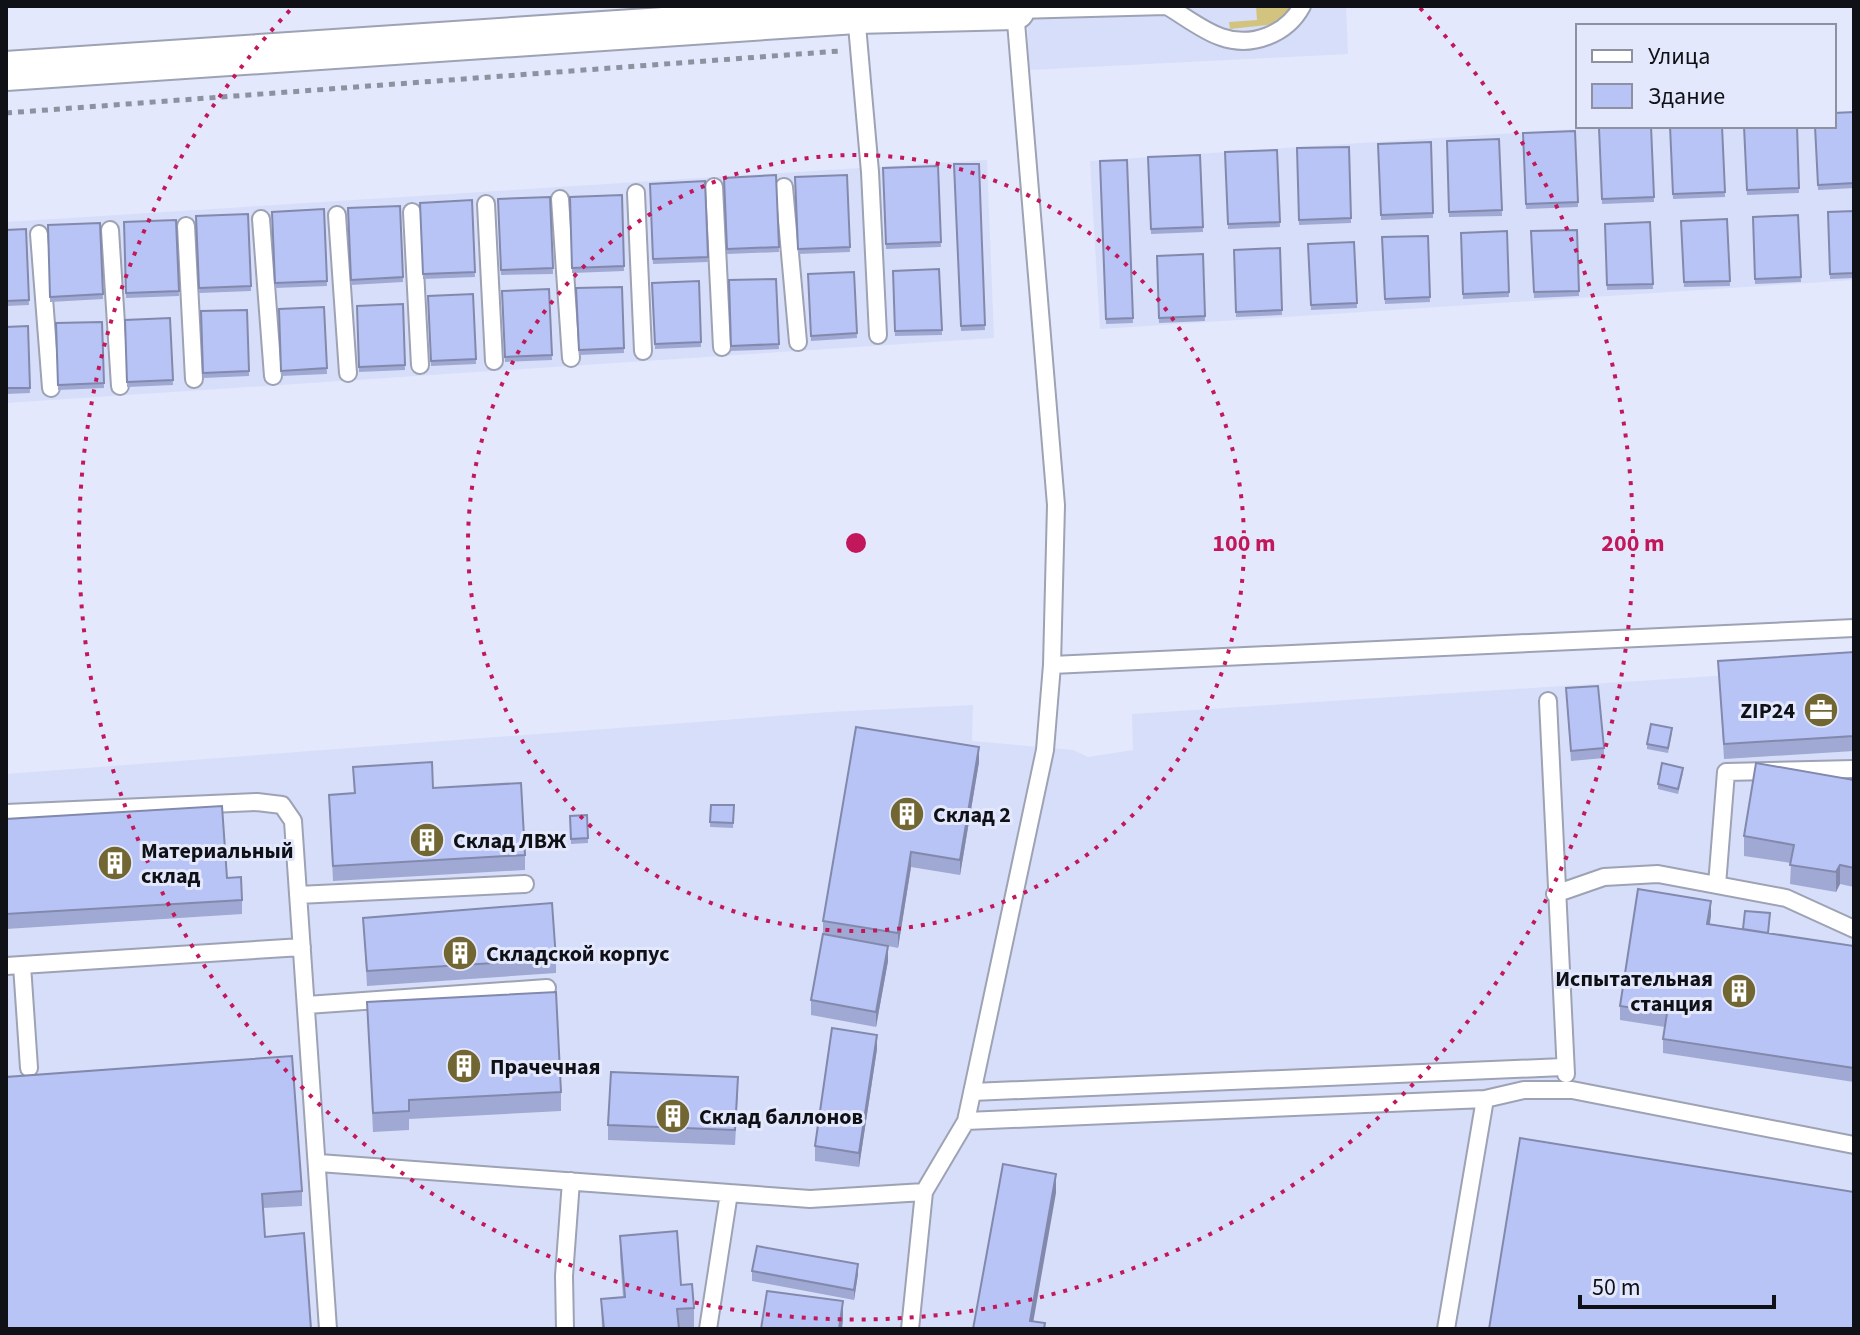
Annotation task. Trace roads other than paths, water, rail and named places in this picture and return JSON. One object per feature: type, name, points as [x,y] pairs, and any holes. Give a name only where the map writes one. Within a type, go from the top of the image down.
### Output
[{"type":"street","points":[[6,71],[857,32],[1014,8]]},
{"type":"lane","points":[[910,1329],[924,1192],[966,1121],[1045,750],[1052,665],[1056,505],[1014,8],[1166,6],[1223,38],[1260,38],[1280,32],[1294,21],[1302,6]]},
{"type":"lane","points":[[857,32],[870,172],[878,335]]},
{"type":"lane","points":[[714,187],[722,347]]},
{"type":"lane","points":[[784,187],[798,342]]},
{"type":"lane","points":[[636,193],[643,351]]},
{"type":"lane","points":[[560,199],[571,358]]},
{"type":"lane","points":[[486,204],[494,361]]},
{"type":"lane","points":[[412,212],[420,365]]},
{"type":"lane","points":[[337,215],[348,373]]},
{"type":"lane","points":[[261,219],[273,376]]},
{"type":"lane","points":[[186,226],[194,379]]},
{"type":"lane","points":[[110,230],[120,386]]},
{"type":"lane","points":[[39,234],[51,388]]},
{"type":"lane","points":[[1052,665],[1854,628]]},
{"type":"lane","points":[[1548,701],[1563,1067],[1572,1090]]},
{"type":"lane","points":[[1717,885],[1726,772],[1854,769]]},
{"type":"lane","points":[[6,813],[257,802],[282,805],[293,821],[319,1163],[328,1329]]},
{"type":"lane","points":[[1555,894],[1604,877],[1658,874],[1786,898],[1854,929]]},
{"type":"lane","points":[[298,895],[525,884]]},
{"type":"lane","points":[[29,1068],[14,965],[302,947]]},
{"type":"lane","points":[[307,1005],[547,988]]},
{"type":"lane","points":[[972,1092],[1563,1067]]},
{"type":"lane","points":[[966,1121],[1485,1099],[1524,1090],[1572,1090],[1854,1145]]},
{"type":"lane","points":[[1446,1329],[1485,1099]]},
{"type":"lane","points":[[319,1163],[810,1199],[924,1192]]},
{"type":"lane","points":[[565,1329],[564,1276],[571,1181]]},
{"type":"lane","points":[[708,1329],[729,1193]]},
{"type":"place","name":"ZIP24","points":[[1821,710]]},
{"type":"place","name":"Склад 2","points":[[907,814]]},
{"type":"place","name":"Склад ЛВЖ","points":[[427,840]]},
{"type":"place","name":"Материальный склад","points":[[115,863]]},
{"type":"place","name":"Складской корпус","points":[[460,953]]},
{"type":"place","name":"Испытательная станция","points":[[1739,991]]},
{"type":"place","name":"Прачечная","points":[[464,1066]]},
{"type":"place","name":"Склад баллонов","points":[[673,1116]]}]
